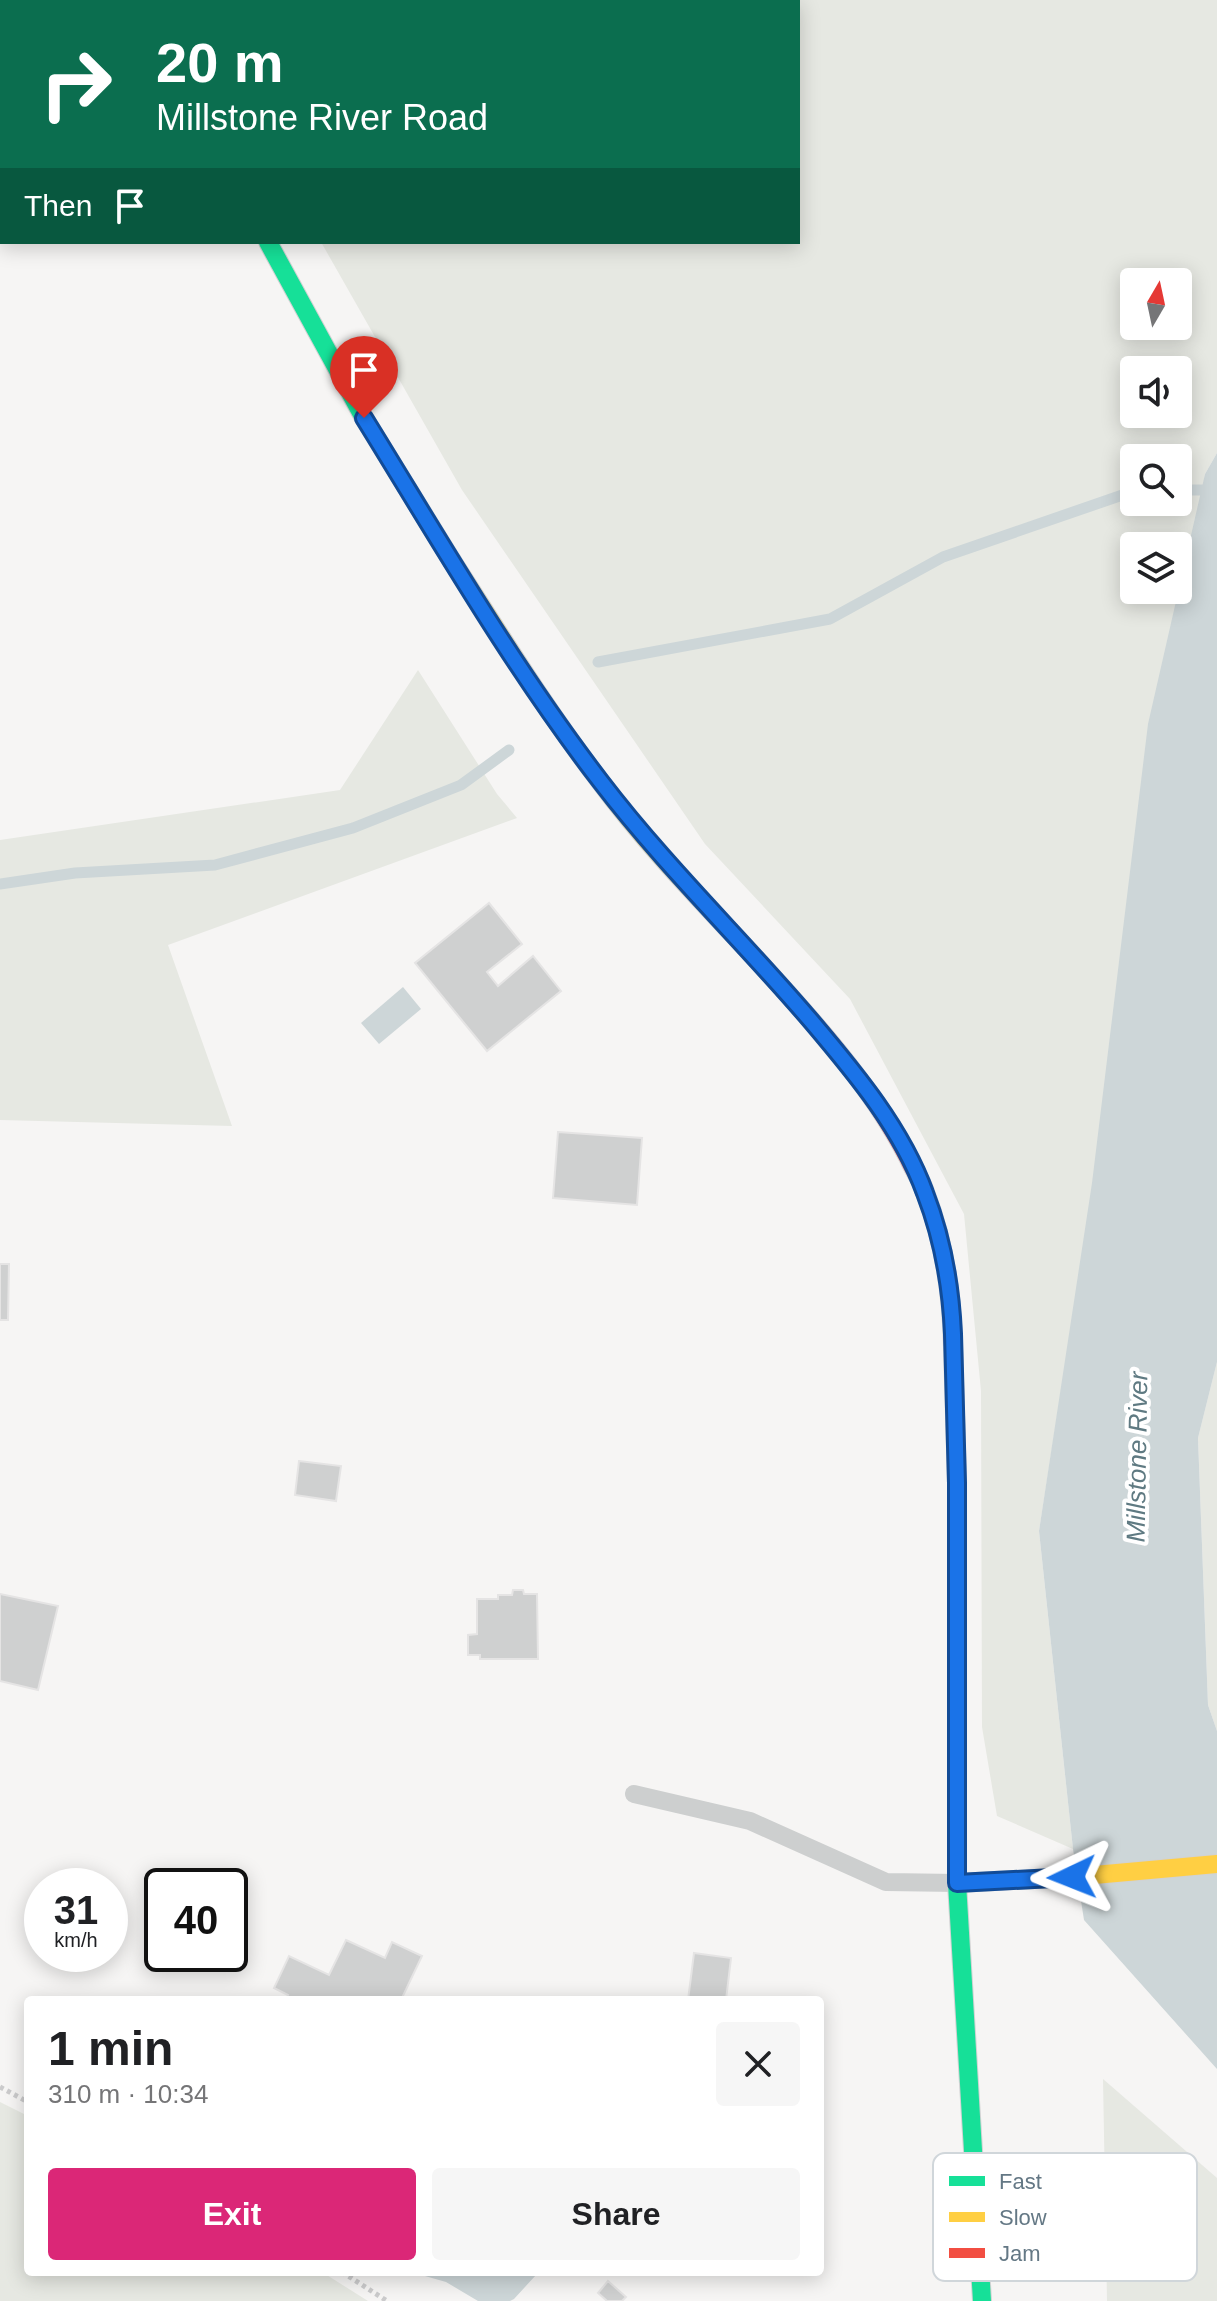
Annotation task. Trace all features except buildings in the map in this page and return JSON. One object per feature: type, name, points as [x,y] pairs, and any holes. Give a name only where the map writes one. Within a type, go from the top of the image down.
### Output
[{"type":"main road","points":[[269,244],[364,418],[545,706],[601,783],[671,868],[783,988],[846,1062],[893,1128],[925,1191],[942,1252],[953,1325],[957,1483],[957,1883],[973,2153]]},
{"type":"main road","points":[[957,1883],[1217,1864]]},
{"type":"main road","points":[[981,2281],[982,2301]]},
{"type":"lane","points":[[634,1794],[750,1821],[886,1882],[957,1883]]},
{"type":"path","points":[[0,2087],[24,2100]]},
{"type":"path","points":[[348,2276],[387,2301]]},
{"type":"shaded area","points":[[800,0],[1217,0],[1217,453],[1205,474],[1192,557],[1192,532],[1120,532],[1120,604],[1185,604],[1039,1531],[1073,1849],[997,1816],[982,1727],[981,1391],[964,1214],[850,999],[705,844],[462,490],[322,244],[800,244]]},
{"type":"shaded area","points":[[418,670],[497,794],[517,818],[168,945],[232,1126],[0,1120],[0,840],[340,790]]},
{"type":"shaded area","points":[[1217,1362],[1217,1731],[1208,1705],[1198,1438]]},
{"type":"shaded area","points":[[1103,2079],[1188,2153],[1104,2153]]},
{"type":"shaded area","points":[[0,2102],[24,2114],[24,2276],[328,2276],[368,2301],[0,2301]]},
{"type":"shaded area","points":[[1197,2161],[1217,2178],[1217,2301],[1107,2301],[1107,2281],[1197,2281]]},
{"type":"water","name":"Millstone River","points":[[1217,453],[1217,1362],[1198,1438],[1208,1705],[1217,1731],[1217,2069],[1084,1920],[1073,1849],[1039,1531],[1092,1183],[1148,724],[1175,604],[1192,604],[1192,532],[1205,474]]},
{"type":"water","points":[[403,987],[421,1009],[379,1044],[361,1023]]},
{"type":"water","points":[[425,2276],[535,2276],[510,2301],[478,2301],[446,2282]]},
{"type":"waterway","points":[[1192,490],[1217,490]]},
{"type":"waterway","points":[[598,662],[830,619],[943,557],[1120,496]]},
{"type":"waterway","points":[[0,884],[75,873],[215,865],[353,828],[461,785],[509,750]]},
{"type":"traffic: fast","points":[[269,244],[364,418],[452,561]]},
{"type":"traffic: fast","points":[[957,1675],[957,1883],[973,2153]]},
{"type":"traffic: fast","points":[[981,2281],[982,2301]]},
{"type":"traffic: slow","points":[[452,561],[579,754],[669,866],[745,947]]},
{"type":"traffic: slow","points":[[953,1347],[957,1675]]},
{"type":"traffic: slow","points":[[957,1883],[1217,1864]]},
{"type":"traffic: jam","points":[[745,947],[855,1074],[893,1130],[919,1179],[942,1249],[949,1288],[953,1347]]},
{"type":"route","points":[[364,418],[545,706],[601,783],[671,868],[783,988],[846,1062],[893,1128],[925,1191],[942,1252],[952,1311],[957,1483],[957,1883],[1072,1877]]}]
